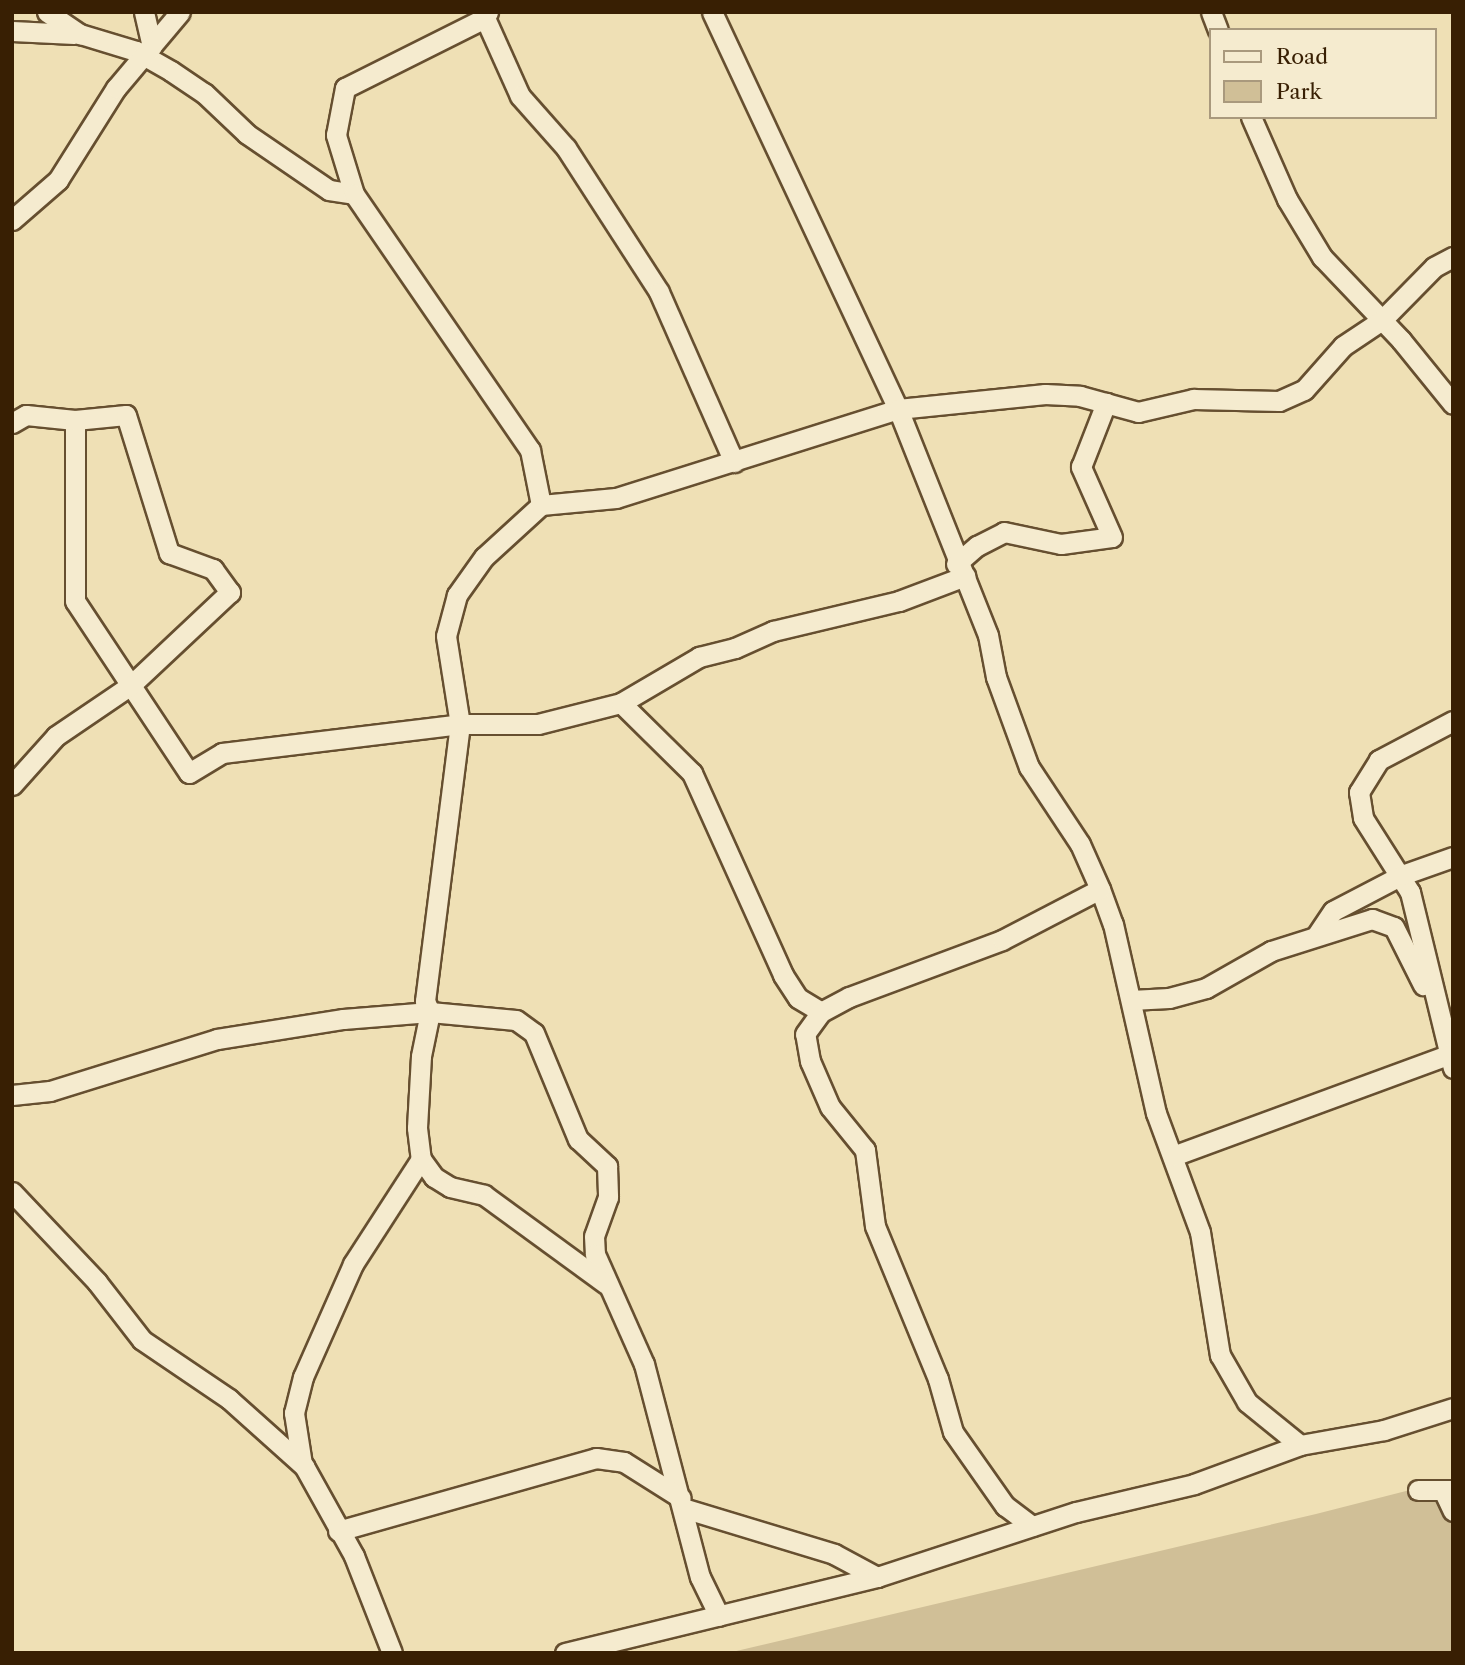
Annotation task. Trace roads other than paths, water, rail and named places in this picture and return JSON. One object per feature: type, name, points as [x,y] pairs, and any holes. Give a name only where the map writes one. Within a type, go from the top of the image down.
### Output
[{"type":"street","points":[[47,12],[80,34]]},
{"type":"street","points":[[144,12],[148,51]]},
{"type":"street","points":[[12,220],[58,180],[99,112],[180,12]]},
{"type":"street","points":[[712,12],[898,409],[961,570],[1029,767],[1080,844],[1100,889],[1131,1000],[1156,1113],[1200,1232],[1220,1355],[1247,1402],[1300,1445]]},
{"type":"street","points":[[541,505],[530,450],[355,194],[336,135],[345,88],[486,15],[520,96],[566,148],[659,292],[734,462]]},
{"type":"street","points":[[12,31],[80,34],[148,51],[204,93],[247,134],[329,190],[355,194]]},
{"type":"street","points":[[12,45],[55,33]]},
{"type":"street","points":[[1252,119],[1309,238],[1453,404]]},
{"type":"street","points":[[608,1287],[572,1255],[484,1195],[450,1187],[434,1177],[422,1159],[417,1128],[421,1056],[430,1012],[425,1001],[460,724],[446,636],[457,595],[484,557],[541,505],[616,498],[898,409],[1045,394],[1107,403],[1138,412],[1193,399],[1279,401],[1304,390],[1343,346],[1382,320],[1434,267],[1453,257]]},
{"type":"street","points":[[75,421],[75,601],[188,773],[222,753],[460,724],[538,724],[621,703],[699,657],[734,648],[773,631],[899,601],[961,570],[977,546],[1004,532],[1061,544],[1112,537],[1082,467],[1107,403]]},
{"type":"street","points":[[12,423],[26,415],[75,421],[125,415],[169,553],[213,569],[230,592],[131,685],[56,736],[12,785]]},
{"type":"street","points":[[621,703],[692,773],[783,975],[798,998],[821,1012]]},
{"type":"street","points":[[1173,1156],[1452,1059],[1435,1006],[1410,892],[1402,874],[1363,818],[1359,792],[1379,760],[1453,722]]},
{"type":"street","points":[[1316,936],[1334,911],[1402,874],[1453,857]]},
{"type":"street","points":[[1032,1526],[1005,1506],[953,1432],[938,1379],[875,1226],[865,1150],[830,1107],[810,1061],[805,1034],[821,1012],[849,997],[1002,940],[1100,889]]},
{"type":"street","points":[[1131,1000],[1170,998],[1206,988],[1271,951],[1372,919],[1394,927],[1435,1006]]},
{"type":"street","points":[[12,1095],[50,1091],[216,1039],[342,1019],[430,1012],[516,1020],[534,1033],[578,1139],[607,1166],[610,1177],[594,1236],[595,1254],[645,1364],[700,1577],[719,1616]]},
{"type":"street","points":[[392,1653],[354,1556],[302,1464],[294,1413],[303,1377],[352,1264],[422,1159]]},
{"type":"street","points":[[12,1192],[97,1282],[142,1340],[229,1399],[302,1464]]},
{"type":"street","points":[[565,1653],[877,1577],[1032,1526],[1194,1484],[1300,1445],[1384,1430],[1453,1408]]},
{"type":"street","points":[[338,1531],[596,1458],[624,1462],[682,1503],[834,1554],[877,1577]]},
{"type":"street","points":[[1418,1490],[1448,1490],[1453,1511]]}]
